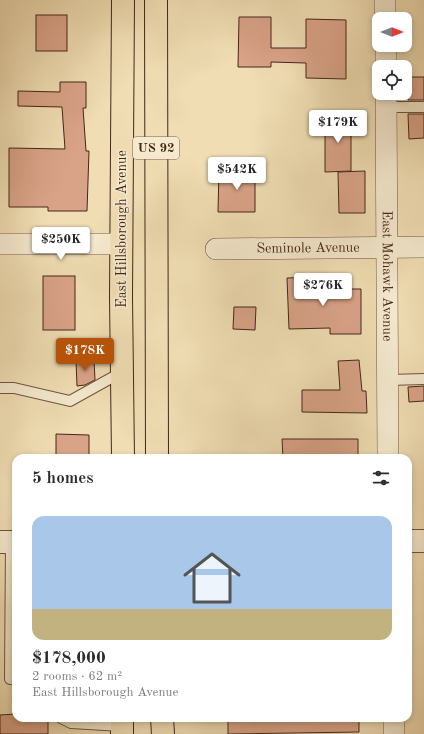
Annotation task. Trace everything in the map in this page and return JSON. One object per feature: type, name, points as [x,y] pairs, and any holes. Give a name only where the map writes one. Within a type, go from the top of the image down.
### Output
[{"type":"main road","name":"East Hillsborough Avenue","points":[[123,0],[121,244],[123,454]]},
{"type":"main road","name":"US 92","points":[[156,0],[157,454]]},
{"type":"main road","points":[[162,722],[163,734]]},
{"type":"street","points":[[385,0],[385,12]]},
{"type":"street","name":"East Mohawk Avenue","points":[[386,100],[388,454]]},
{"type":"street","points":[[0,244],[121,244]]},
{"type":"street","name":"Seminole Avenue","points":[[216,249],[424,247]]},
{"type":"street","points":[[412,541],[424,541]]},
{"type":"street","points":[[394,722],[394,734]]},
{"type":"lane","points":[[386,100],[424,107]]},
{"type":"lane","points":[[0,388],[14,388],[70,401],[122,372]]},
{"type":"lane","points":[[388,380],[424,379]]},
{"type":"lane","points":[[9,542],[12,576]]},
{"type":"lane","points":[[12,660],[10,679],[12,679]]},
{"type":"lane","points":[[69,722],[122,726]]},
{"type":"building","points":[[36,15],[67,15],[67,51],[36,51]]},
{"type":"building","points":[[239,17],[271,17],[271,48],[306,48],[306,19],[346,20],[346,79],[306,78],[306,63],[271,62],[271,67],[238,67]]},
{"type":"building","points":[[412,77],[424,77],[424,100],[412,100]]},
{"type":"building","points":[[60,82],[86,82],[86,108],[83,108],[86,151],[89,151],[87,211],[48,211],[48,207],[9,207],[9,148],[65,149],[62,107],[18,106],[18,91],[60,92]]},
{"type":"building","points":[[408,114],[424,114],[424,138],[409,139]]},
{"type":"building","points":[[325,116],[351,116],[351,171],[325,172]]},
{"type":"building","points":[[219,169],[255,169],[255,212],[218,212]]},
{"type":"building","points":[[365,171],[365,213],[339,213],[338,172]]},
{"type":"building","points":[[43,276],[75,276],[75,330],[43,330]]},
{"type":"building","points":[[316,277],[316,289],[361,289],[361,334],[330,334],[330,328],[289,329],[287,278]]},
{"type":"building","points":[[234,307],[256,307],[255,330],[233,329]]},
{"type":"building","points":[[94,360],[95,380],[85,385],[77,386],[76,361]]},
{"type":"building","points":[[359,360],[362,391],[366,391],[367,413],[302,412],[302,390],[340,390],[338,361]]},
{"type":"building","points":[[424,386],[424,401],[409,402],[408,387]]},
{"type":"building","points":[[56,434],[89,435],[89,454],[56,454]]},
{"type":"building","points":[[282,439],[358,439],[358,454],[283,454]]},
{"type":"building","points":[[12,714],[12,722],[48,722],[48,734],[0,734],[0,715]]},
{"type":"building","points":[[228,722],[359,722],[359,732],[228,734]]}]
